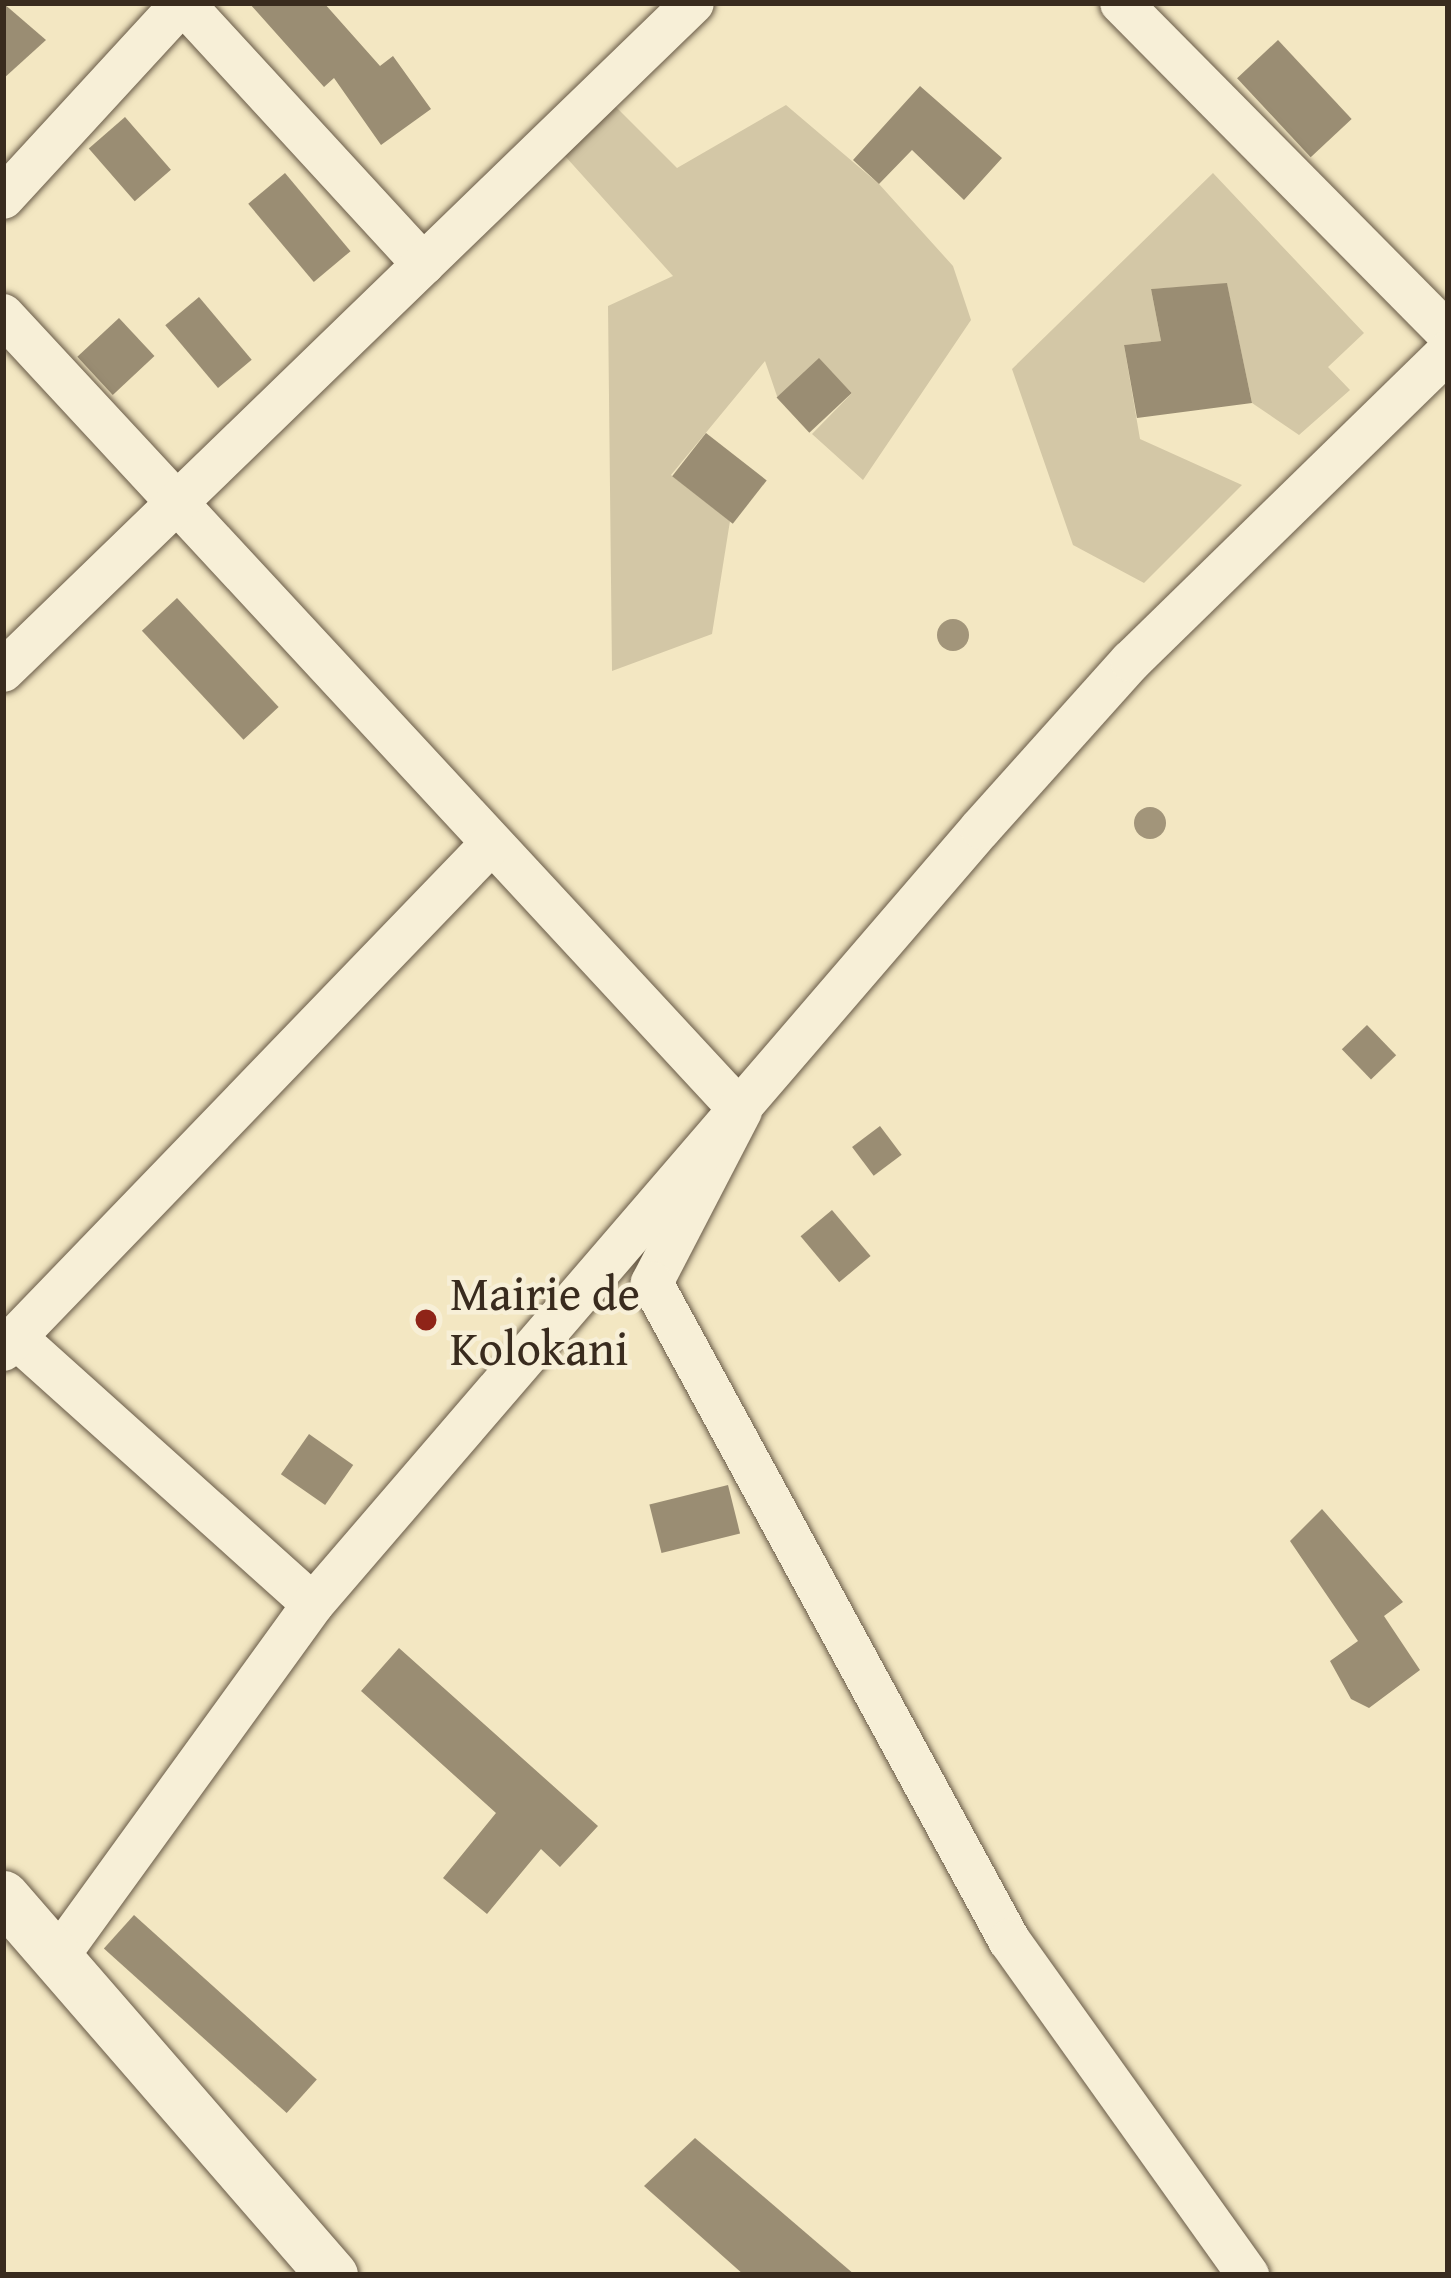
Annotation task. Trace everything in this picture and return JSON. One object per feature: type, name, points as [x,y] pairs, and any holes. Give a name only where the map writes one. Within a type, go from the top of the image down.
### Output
[{"type":"street","points":[[3,198],[182,3],[423,264]]},
{"type":"street","points":[[1121,3],[1448,334]]},
{"type":"street","points":[[3,671],[423,264],[678,8]]},
{"type":"street","points":[[3,315],[741,1112]]},
{"type":"street","points":[[59,1954],[314,1604],[1131,661],[1448,352]]},
{"type":"street","points":[[314,1604],[9,1343],[492,843]]},
{"type":"street","points":[[741,1112],[652,1283],[1009,1940],[1248,2275]]},
{"type":"street","points":[[3,1896],[59,1954],[332,2275]]},
{"type":"shaded area","points":[[786,105],[879,184],[953,266],[971,320],[863,480],[812,434],[852,393],[819,359],[778,399],[765,361],[671,475],[730,521],[712,634],[612,671],[608,306],[673,276],[565,156],[615,106],[677,168]]},
{"type":"shaded area","points":[[1213,173],[1364,333],[1328,367],[1350,390],[1299,435],[1252,403],[1227,284],[1151,289],[1161,341],[1124,345],[1140,439],[1242,485],[1144,583],[1073,545],[1012,369]]},
{"type":"building","points":[[3,3],[46,40],[3,79]]},
{"type":"building","points":[[249,3],[324,3],[380,66],[393,56],[431,109],[381,145],[334,78],[324,87]]},
{"type":"building","points":[[1278,40],[1352,119],[1311,157],[1237,78]]},
{"type":"building","points":[[920,86],[1002,158],[964,200],[912,150],[879,184],[853,160]]},
{"type":"building","points":[[125,117],[171,170],[135,201],[89,148]]},
{"type":"building","points":[[285,173],[351,251],[314,282],[248,204]]},
{"type":"building","points":[[1227,283],[1252,403],[1137,418],[1124,345],[1161,341],[1151,289]]},
{"type":"building","points":[[199,297],[252,360],[218,388],[165,325]]},
{"type":"building","points":[[119,318],[154,356],[113,395],[77,357]]},
{"type":"building","points":[[819,358],[852,393],[809,433],[777,398]]},
{"type":"building","points":[[706,433],[767,480],[733,524],[672,476]]},
{"type":"building","points":[[177,598],[279,707],[244,740],[142,631]]},
{"type":"building","points":[[1367,1025],[1396,1055],[1371,1080],[1342,1049]]},
{"type":"building","points":[[880,1126],[902,1155],[874,1176],[852,1147]]},
{"type":"building","points":[[832,1210],[871,1256],[839,1282],[801,1236]]},
{"type":"building","points":[[309,1434],[353,1465],[325,1505],[281,1474]]},
{"type":"building","points":[[728,1485],[740,1534],[662,1553],[649,1505]]},
{"type":"building","points":[[1322,1509],[1403,1602],[1384,1616],[1420,1670],[1369,1708],[1351,1699],[1330,1661],[1358,1641],[1290,1541]]},
{"type":"building","points":[[399,1648],[598,1826],[560,1867],[541,1849],[487,1914],[443,1878],[496,1813],[361,1691]]},
{"type":"building","points":[[134,1915],[317,2080],[287,2113],[104,1948]]},
{"type":"building","points":[[695,2138],[855,2275],[744,2275],[644,2186]]},
{"type":"place","name":"Mairie de Kolokani","points":[[426,1320]]}]
